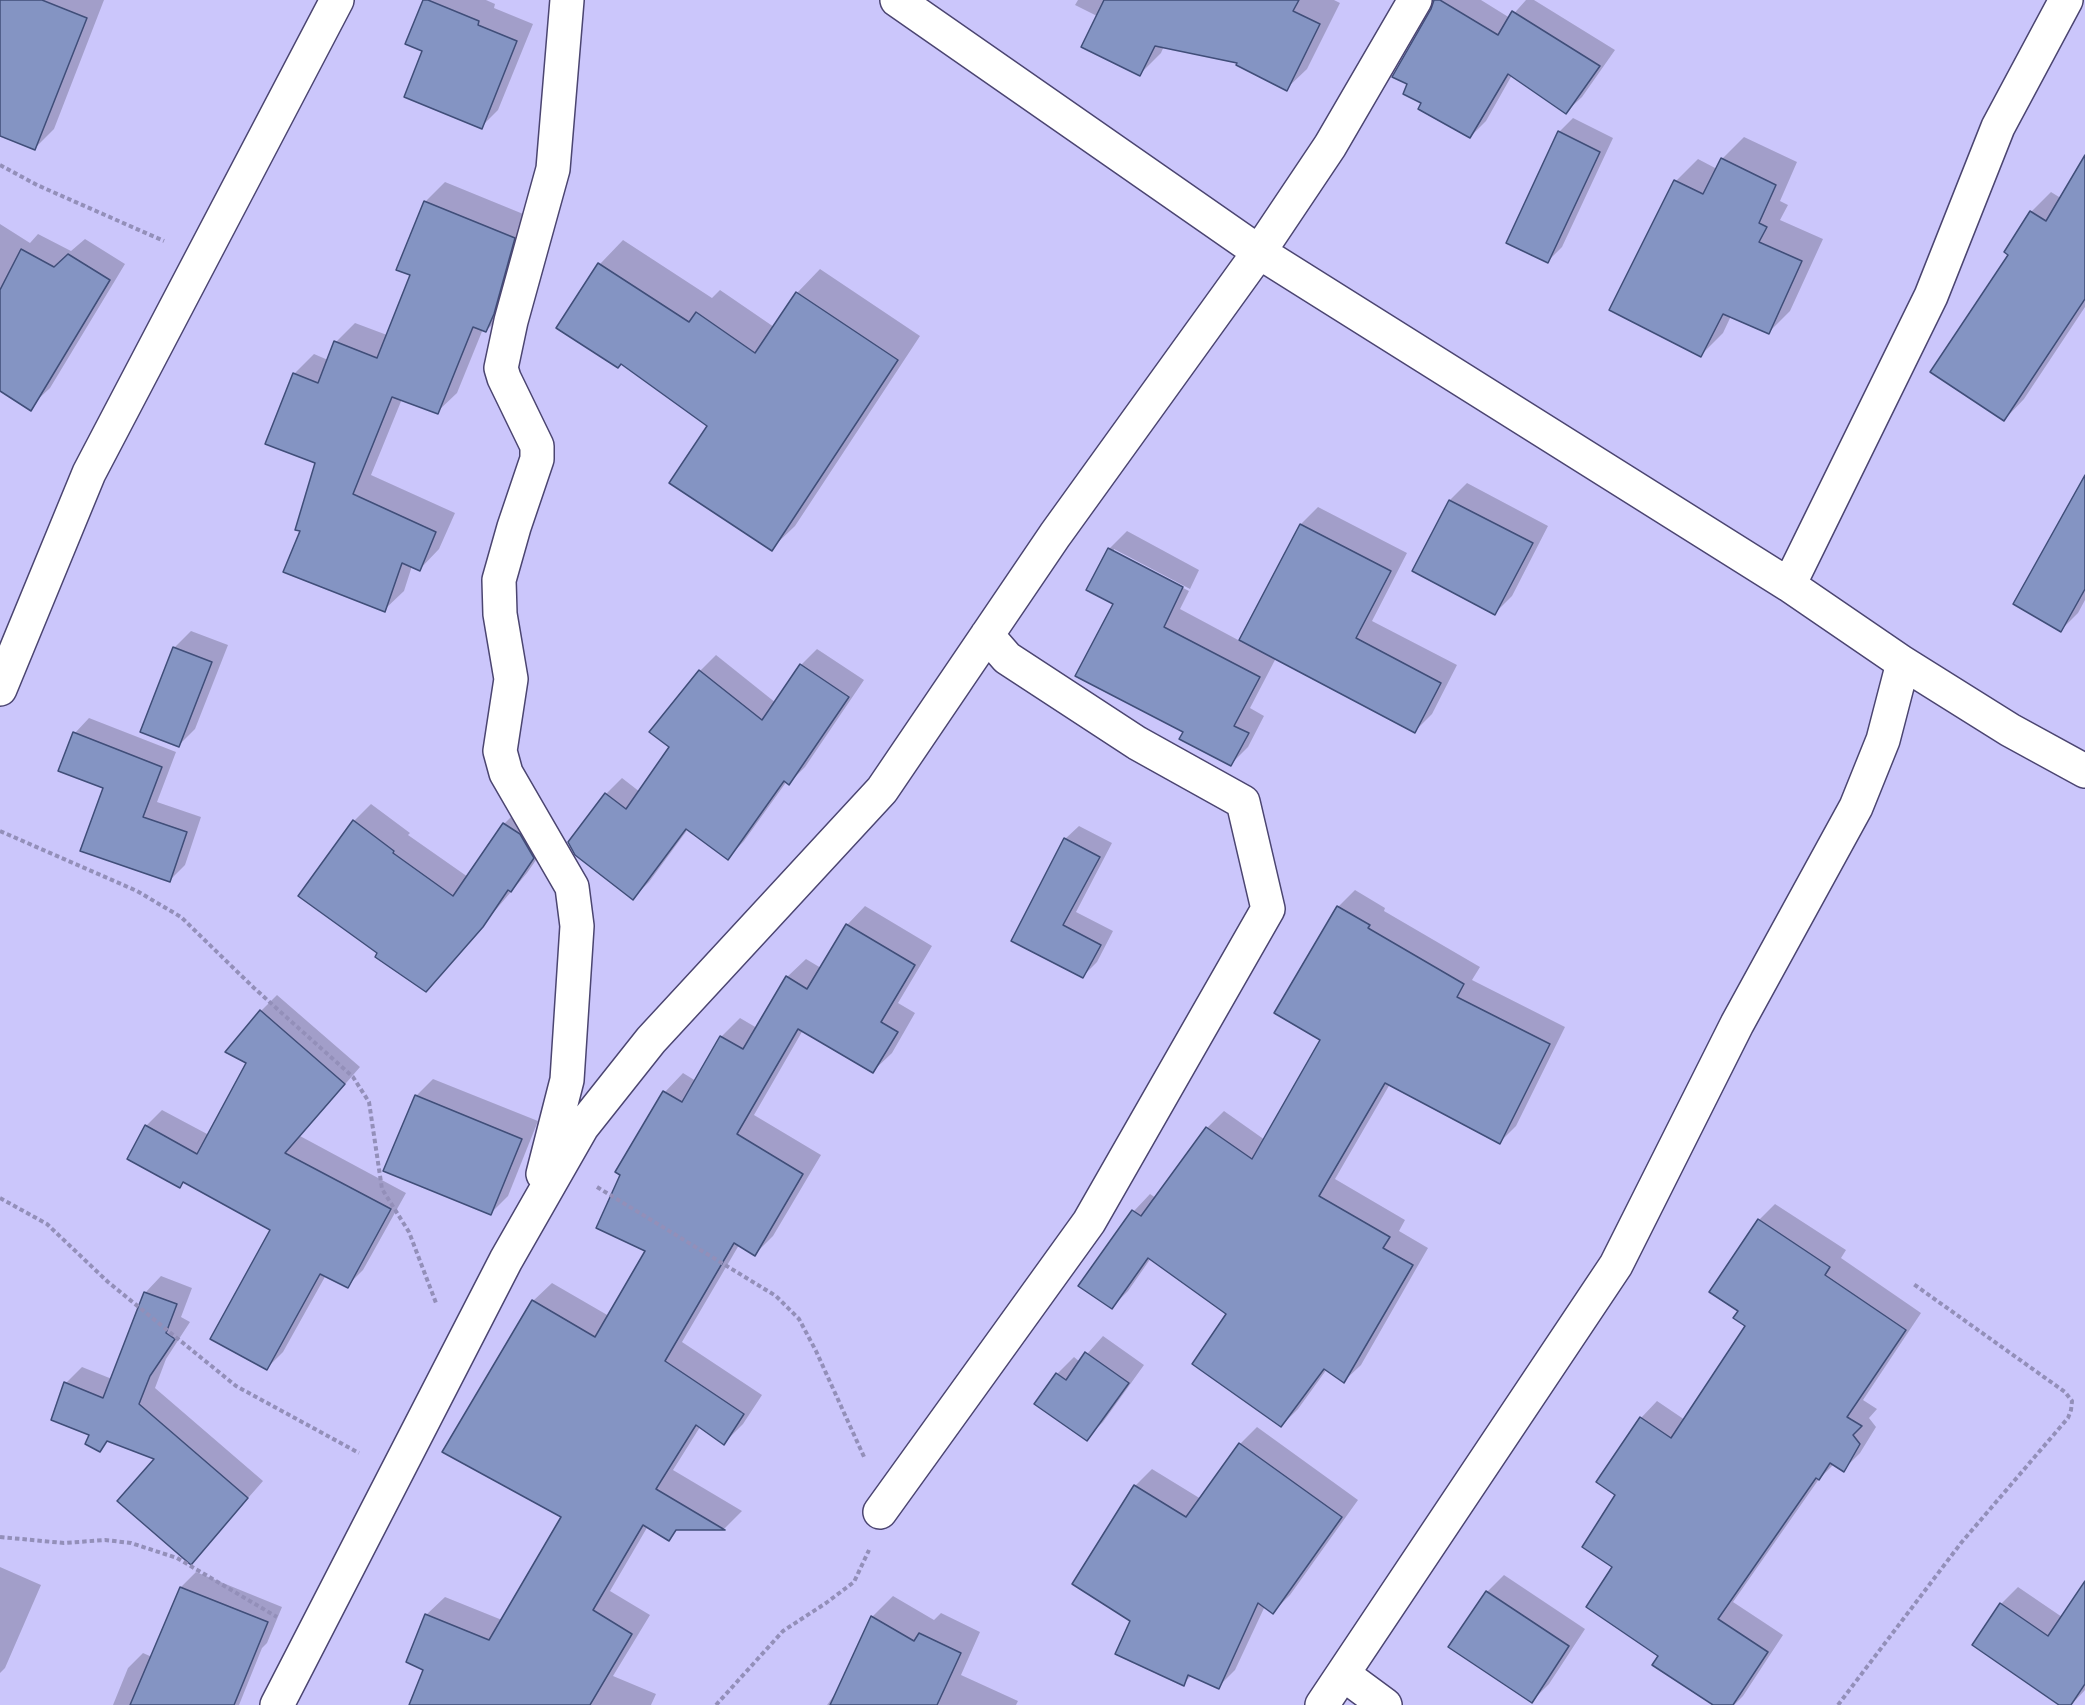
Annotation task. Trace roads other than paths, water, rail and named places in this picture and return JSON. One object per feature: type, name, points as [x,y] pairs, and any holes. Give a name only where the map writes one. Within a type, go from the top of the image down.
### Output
[{"type":"street","points":[[0,688],[88,472],[337,0]]},
{"type":"street","points":[[534,1210],[567,1080],[577,926],[572,887],[506,773],[500,752],[511,679],[500,614],[499,580],[513,526],[537,459],[537,446],[501,368],[502,355],[553,169],[567,0]]},
{"type":"street","points":[[897,0],[1259,252],[1789,585],[1902,663],[2010,730],[2085,771]]},
{"type":"street","points":[[1387,0],[1392,41]]},
{"type":"street","points":[[277,1705],[456,1356],[534,1210],[582,1127],[651,1040],[882,790],[1055,535],[1259,252],[1330,146],[1415,0]]},
{"type":"street","points":[[1789,585],[1931,296],[1998,127],[2066,0]]},
{"type":"street","points":[[880,1512],[1089,1222],[1268,909],[1243,802],[1137,743],[1007,658],[987,635]]},
{"type":"street","points":[[1322,1705],[1616,1264],[1737,1024],[1856,807],[1883,740],[1902,663]]},
{"type":"street","points":[[1343,1674],[1385,1705]]}]
